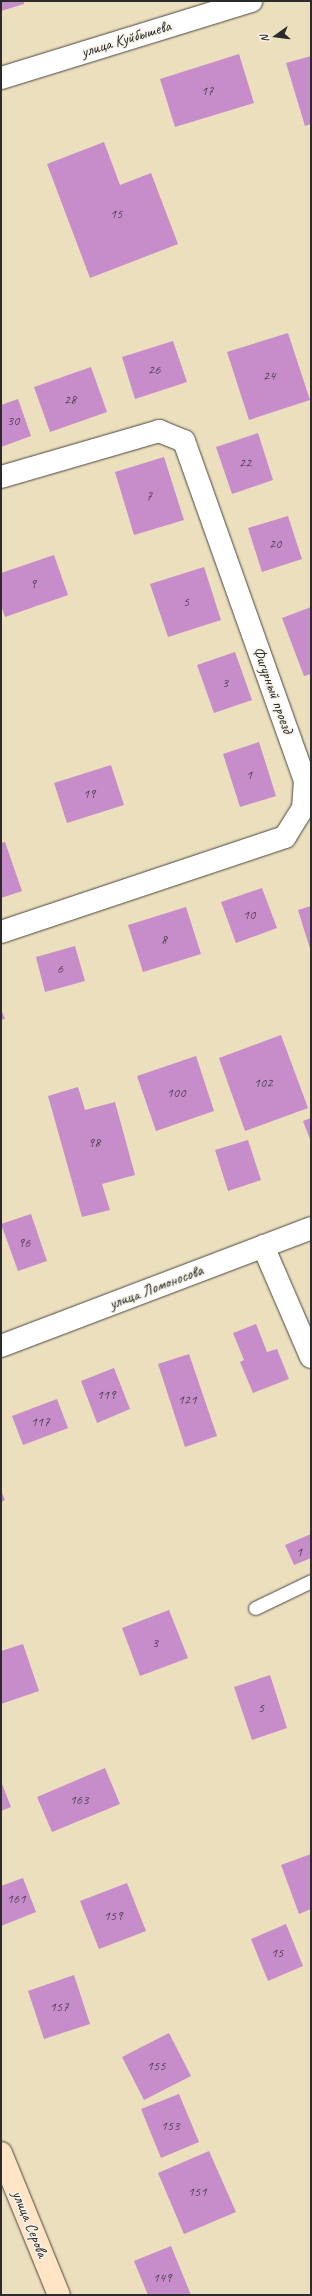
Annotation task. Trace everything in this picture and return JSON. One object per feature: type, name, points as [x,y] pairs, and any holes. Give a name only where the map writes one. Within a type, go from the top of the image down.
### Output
[{"type":"main road","name":"улица Серова","points":[[1,2153],[59,2295]]},
{"type":"street","name":"улица Куйбышева","points":[[1,78],[251,1]]},
{"type":"street","name":"Фигурный проезд","points":[[1,477],[159,431],[184,441],[305,780],[302,808],[285,836],[1,932]]},
{"type":"street","name":"улица Ломоносова","points":[[1,1346],[311,1228]]},
{"type":"street","points":[[263,1246],[311,1357]]},
{"type":"lane","points":[[255,1608],[311,1582]]},
{"type":"building","points":[[1,1],[24,1],[24,4],[1,11]]},
{"type":"building","points":[[239,54],[254,103],[175,127],[160,79]]},
{"type":"building","points":[[311,56],[311,124],[305,126],[286,63]]},
{"type":"building","points":[[104,142],[120,185],[151,173],[178,244],[90,278],[47,164]]},
{"type":"building","points":[[288,333],[310,400],[249,420],[227,352]]},
{"type":"building","points":[[173,341],[187,382],[135,399],[122,357]]},
{"type":"building","points":[[91,367],[107,412],[50,432],[34,387]]},
{"type":"building","points":[[18,399],[31,436],[1,447],[1,405]]},
{"type":"building","points":[[258,433],[273,480],[232,494],[216,447]]},
{"type":"building","points":[[164,457],[184,520],[134,535],[115,472]]},
{"type":"building","points":[[288,516],[302,559],[262,572],[248,528]]},
{"type":"building","points":[[54,555],[68,595],[5,617],[1,605],[1,573]]},
{"type":"building","points":[[204,567],[221,620],[168,637],[150,584]]},
{"type":"building","points":[[311,607],[311,674],[304,676],[282,618]]},
{"type":"building","points":[[235,652],[252,700],[214,713],[197,665]]},
{"type":"building","points":[[259,742],[276,796],[240,807],[223,754]]},
{"type":"building","points":[[111,765],[124,805],[67,823],[54,783]]},
{"type":"building","points":[[5,842],[22,891],[1,898],[1,843]]},
{"type":"building","points":[[262,888],[277,928],[236,943],[221,902]]},
{"type":"building","points":[[311,906],[311,952],[298,910]]},
{"type":"building","points":[[186,907],[201,954],[143,972],[128,925]]},
{"type":"building","points":[[75,946],[85,981],[45,992],[36,957]]},
{"type":"building","points":[[1,1009],[5,1019],[1,1020]]},
{"type":"building","points":[[281,1035],[308,1108],[245,1131],[219,1058]]},
{"type":"building","points":[[196,1056],[214,1111],[156,1131],[137,1076]]},
{"type":"building","points":[[78,1087],[85,1110],[115,1102],[135,1175],[102,1184],[110,1210],[82,1217],[48,1096]]},
{"type":"building","points":[[311,1118],[311,1142],[303,1121]]},
{"type":"building","points":[[248,1140],[261,1180],[228,1191],[215,1150]]},
{"type":"building","points":[[31,1214],[47,1261],[18,1271],[1,1224]]},
{"type":"building","points":[[256,1324],[267,1352],[277,1349],[289,1379],[253,1393],[240,1362],[244,1360],[233,1333]]},
{"type":"building","points":[[189,1354],[217,1436],[185,1447],[158,1364]]},
{"type":"building","points":[[114,1368],[130,1409],[97,1423],[81,1381]]},
{"type":"building","points":[[57,1399],[68,1428],[23,1445],[12,1416]]},
{"type":"building","points":[[1,1491],[5,1500],[1,1502]]},
{"type":"building","points":[[311,1534],[311,1558],[294,1565],[285,1545]]},
{"type":"building","points":[[169,1610],[188,1658],[140,1676],[122,1628]]},
{"type":"building","points":[[23,1644],[39,1691],[1,1704],[1,1651]]},
{"type":"building","points":[[270,1675],[287,1728],[252,1740],[234,1687]]},
{"type":"building","points":[[105,1768],[120,1804],[52,1832],[37,1797]]},
{"type":"building","points":[[1,1781],[11,1807],[1,1811]]},
{"type":"building","points":[[311,1854],[311,1909],[299,1914],[281,1865]]},
{"type":"building","points":[[23,1878],[36,1912],[1,1926],[1,1886]]},
{"type":"building","points":[[127,1883],[146,1931],[99,1949],[80,1901]]},
{"type":"building","points":[[286,1924],[303,1966],[268,1981],[251,1939]]},
{"type":"building","points":[[74,1975],[90,2024],[44,2039],[28,1991]]},
{"type":"building","points":[[169,2033],[191,2076],[144,2100],[122,2057]]},
{"type":"building","points":[[179,2094],[199,2142],[161,2158],[141,2109]]},
{"type":"building","points":[[209,2151],[236,2212],[184,2234],[158,2173]]},
{"type":"building","points":[[171,2246],[191,2295],[148,2295],[134,2261]]}]
